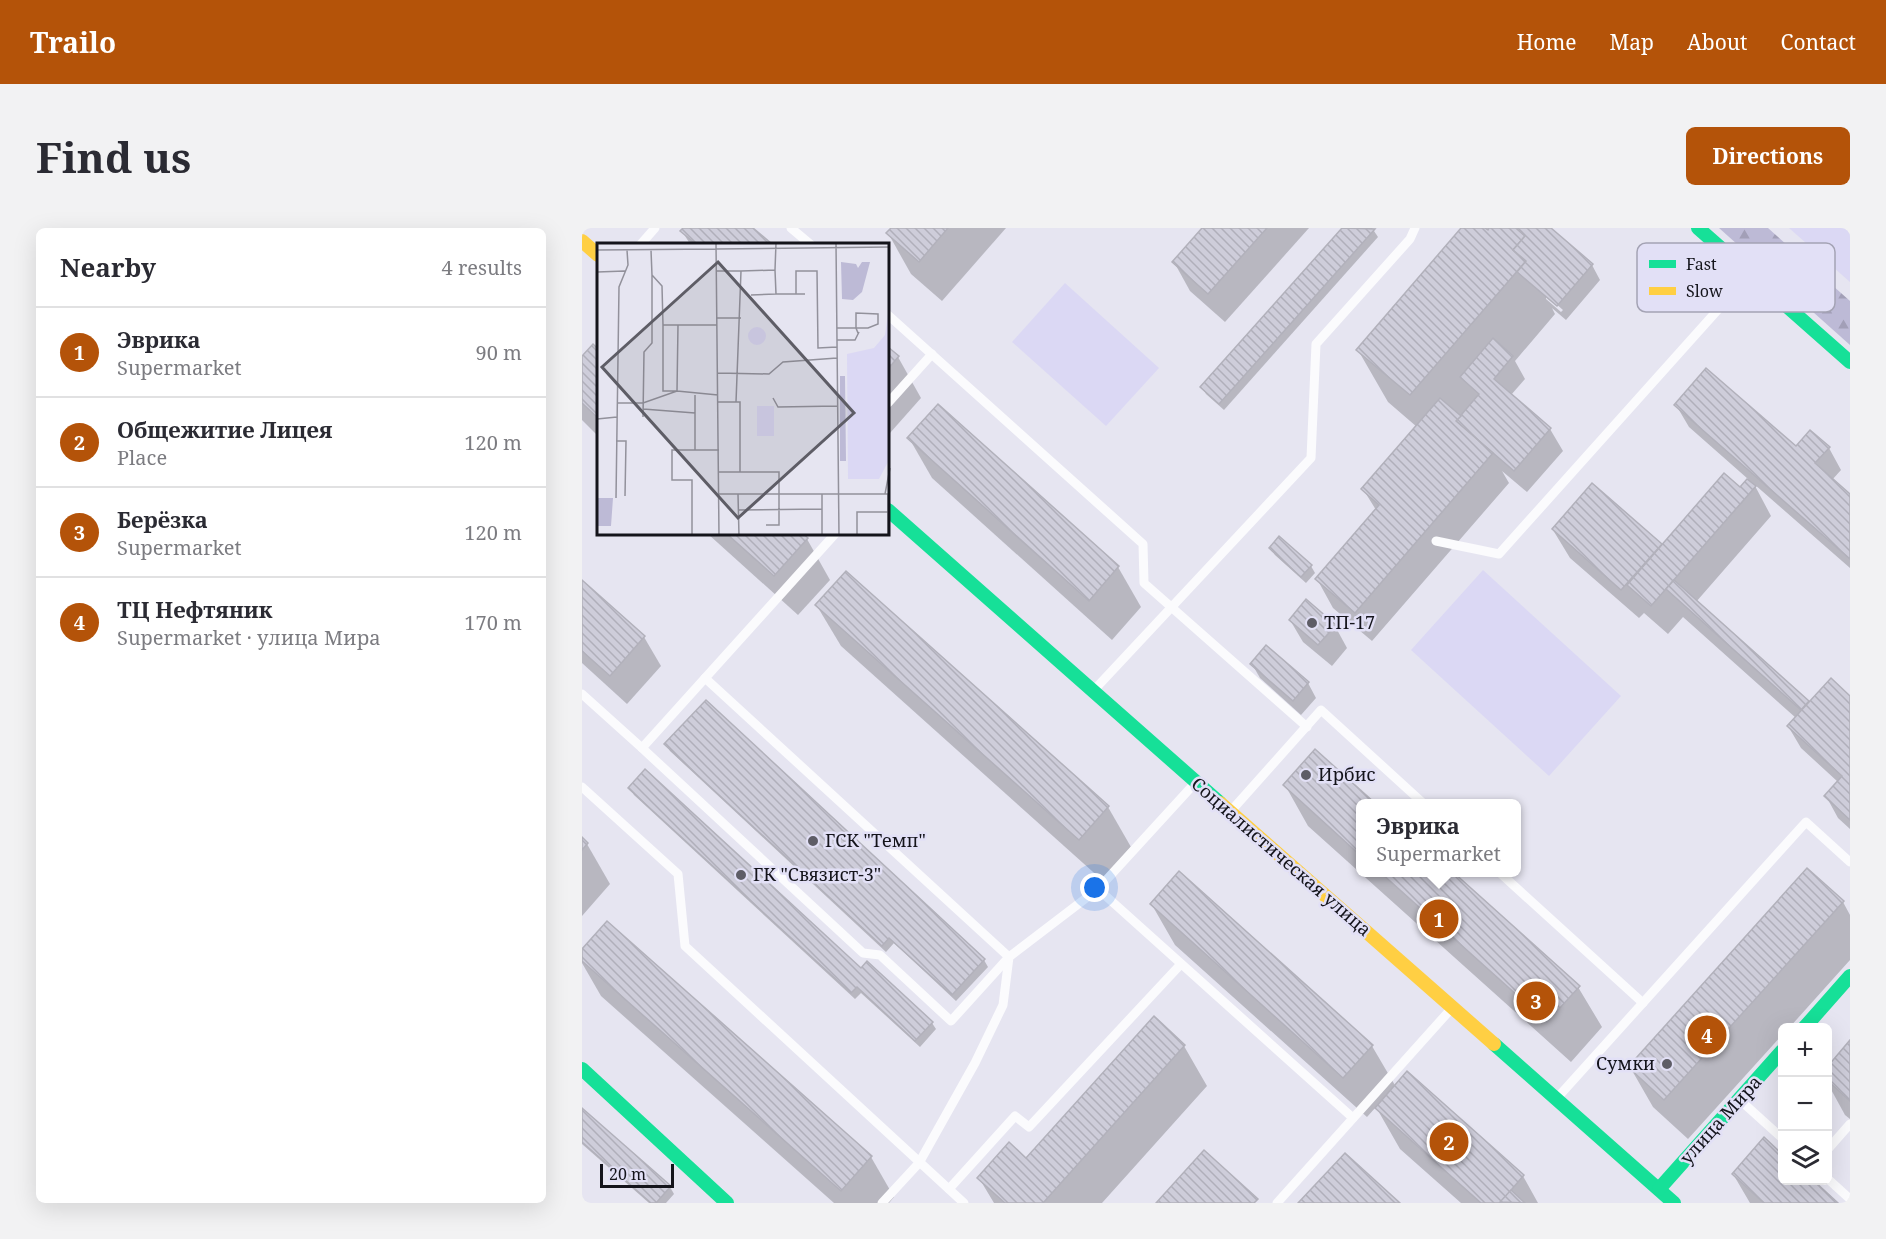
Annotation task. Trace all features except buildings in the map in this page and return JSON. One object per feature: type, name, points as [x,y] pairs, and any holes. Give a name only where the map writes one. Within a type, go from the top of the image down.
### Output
[{"type":"main road","points":[[1698,228],[1715,243]]},
{"type":"main road","points":[[582,241],[597,254]]},
{"type":"main road","points":[[1793,312],[1850,362]]},
{"type":"main road","name":"Социалистическая улица","points":[[890,512],[1674,1203]]},
{"type":"main road","points":[[1808,1023],[1850,976]]},
{"type":"main road","name":"улица Мира","points":[[1659,1189],[1778,1056]]},
{"type":"main road","points":[[582,1069],[727,1203]]},
{"type":"lane","points":[[641,243],[655,228]]},
{"type":"lane","points":[[792,228],[809,243]]},
{"type":"lane","points":[[1093,691],[1311,458],[1316,344],[1410,239],[1415,228]]},
{"type":"lane","points":[[1436,541],[1499,554],[1716,312]]},
{"type":"lane","points":[[890,317],[1143,544],[1144,583],[1307,727]]},
{"type":"lane","points":[[890,401],[932,354]]},
{"type":"lane","points":[[642,748],[833,536]]},
{"type":"lane","points":[[705,678],[1009,957]]},
{"type":"lane","points":[[582,694],[863,953],[880,955],[951,1021],[1009,957],[1098,889],[1196,782]]},
{"type":"lane","points":[[1230,812],[1321,710],[1419,799]]},
{"type":"lane","points":[[582,787],[678,874],[685,946],[964,1203]]},
{"type":"lane","points":[[1556,1099],[1806,822],[1850,862]]},
{"type":"lane","points":[[1503,877],[1643,1003]]},
{"type":"lane","points":[[1098,889],[1353,1118]]},
{"type":"lane","points":[[882,1203],[920,1163],[975,1063],[1003,1005],[1009,957]]},
{"type":"lane","points":[[949,1189],[1015,1116],[1029,1127],[1181,964]]},
{"type":"lane","points":[[1277,1203],[1452,1007]]},
{"type":"lane","points":[[1739,1100],[1778,1134]]},
{"type":"lane","points":[[1832,1144],[1850,1124]]},
{"type":"lane","points":[[1832,1183],[1850,1199]]},
{"type":"green space","points":[[1719,228],[1768,228],[1785,243],[1736,243]]},
{"type":"green space","points":[[1835,288],[1850,301],[1850,345],[1813,312],[1835,312]]},
{"type":"shaded area","points":[[1789,228],[1850,228],[1850,282],[1835,269],[1835,243],[1806,243]]},
{"type":"shaded area","points":[[1065,283],[1159,368],[1106,426],[1012,342]]},
{"type":"shaded area","points":[[1483,570],[1621,696],[1549,776],[1411,650]]},
{"type":"traffic: fast","points":[[1698,228],[1715,243]]},
{"type":"traffic: fast","points":[[1793,312],[1850,362]]},
{"type":"traffic: fast","points":[[890,512],[1220,803]]},
{"type":"traffic: fast","points":[[1808,1023],[1850,976]]},
{"type":"traffic: fast","points":[[1494,1044],[1674,1203]]},
{"type":"traffic: fast","points":[[1659,1189],[1778,1055]]},
{"type":"traffic: fast","points":[[582,1069],[727,1203]]},
{"type":"traffic: slow","points":[[582,241],[597,254]]},
{"type":"traffic: slow","points":[[1220,803],[1494,1044]]},
{"type":"place","name":"ТП-17","points":[[1312,623]]},
{"type":"place","name":"Ирбис","points":[[1306,775]]},
{"type":"place","name":"ГСК \"Темп\"","points":[[813,841]]},
{"type":"place","name":"ГК \"Связист-3\"","points":[[741,875]]},
{"type":"place","name":"Эврика","points":[[1439,919]]},
{"type":"place","name":"Берёзка","points":[[1536,1001]]},
{"type":"place","name":"ТЦ Нефтяник","points":[[1707,1035]]},
{"type":"place","name":"Сумки","points":[[1667,1064]]},
{"type":"place","name":"Общежитие Лицея","points":[[1449,1142]]}]
